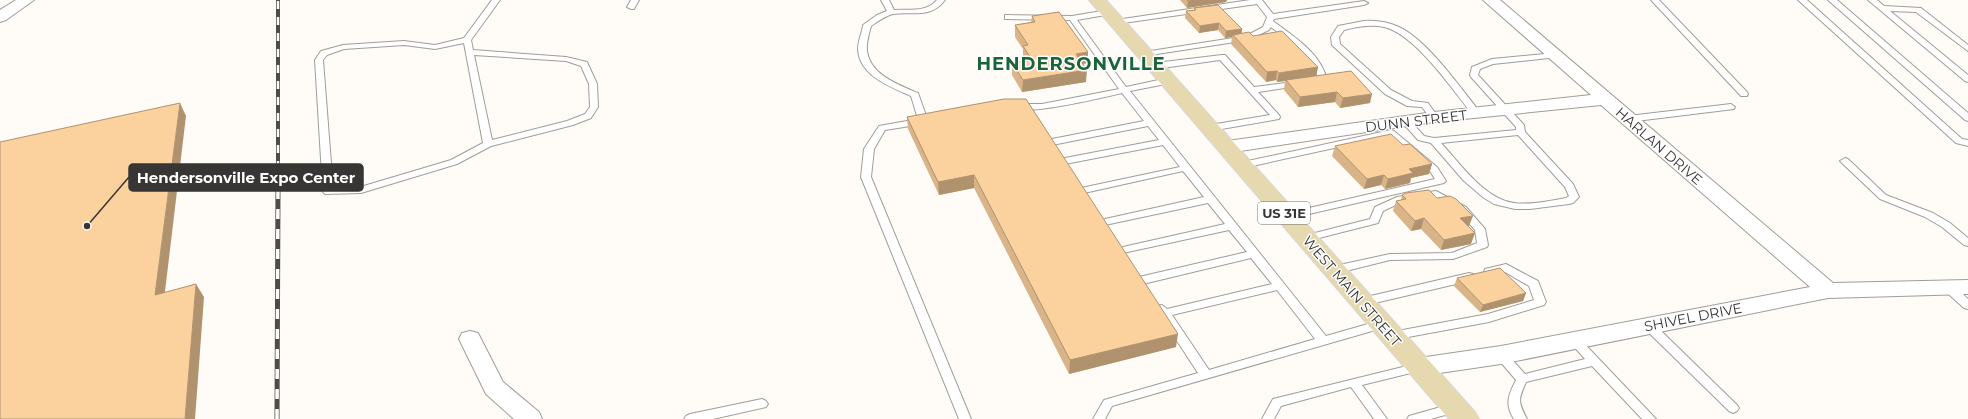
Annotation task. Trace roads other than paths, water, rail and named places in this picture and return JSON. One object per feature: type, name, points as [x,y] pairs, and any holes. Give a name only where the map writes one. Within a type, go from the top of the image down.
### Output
[{"type":"main road","name":"WEST MAIN STREET","points":[[1107,11],[1460,413]]},
{"type":"street","points":[[0,17],[26,0]]},
{"type":"street","name":"HARLAN DRIVE","points":[[1491,0],[1828,291]]},
{"type":"street","name":"DUNN STREET","points":[[1227,147],[1434,117],[1606,99]]},
{"type":"street","name":"SHIVEL DRIVE","points":[[1419,367],[1501,354],[1828,291],[1958,287]]},
{"type":"street","points":[[470,339],[494,388],[530,419]]},
{"type":"lane","points":[[470,52],[566,59],[584,64],[593,84],[594,107],[588,116],[570,123],[488,144],[454,162],[358,191],[328,192],[319,60],[324,53],[343,47],[373,44],[404,43],[436,47],[467,40],[496,0]]},
{"type":"lane","points":[[885,0],[892,12]]},
{"type":"lane","points":[[941,0],[934,6],[921,12],[911,14],[892,12],[867,25],[863,52],[872,70],[880,79],[914,95],[926,121],[882,128],[869,149],[866,177],[965,419]]},
{"type":"lane","points":[[1655,0],[1744,94]]},
{"type":"lane","points":[[1802,0],[1959,141],[1968,143]]},
{"type":"lane","points":[[1832,0],[1968,118]]},
{"type":"lane","points":[[1872,0],[1968,79]]},
{"type":"lane","points":[[1008,17],[1072,18],[1107,11],[1259,1],[1270,20],[1313,59],[1323,72],[1323,80],[1252,90]]},
{"type":"lane","points":[[1270,20],[1364,3]]},
{"type":"lane","points":[[1881,8],[1918,10],[1968,49]]},
{"type":"lane","points":[[1072,18],[1124,90],[1323,341]]},
{"type":"lane","points":[[1009,107],[1042,107],[1124,90],[1156,67],[1248,38],[1266,28],[1270,20]]},
{"type":"lane","points":[[1434,117],[1425,105],[1410,104],[1388,92],[1336,45],[1334,37],[1341,28],[1368,23],[1386,24],[1397,29],[1418,45],[1476,113]]},
{"type":"lane","points":[[467,40],[488,144]]},
{"type":"lane","points":[[1434,141],[1482,192],[1492,200],[1508,206],[1570,201],[1574,197],[1570,186],[1520,132],[1521,127],[1474,75],[1476,67],[1492,62],[1555,55]]},
{"type":"lane","points":[[1156,67],[1222,56],[1276,117],[1210,128]]},
{"type":"lane","points":[[1029,107],[1037,119]]},
{"type":"lane","points":[[1628,119],[1731,107]]},
{"type":"lane","points":[[1406,121],[1421,138],[1434,141],[1520,132]]},
{"type":"lane","points":[[1052,142],[1150,123]]},
{"type":"lane","points":[[1045,130],[1092,203]]},
{"type":"lane","points":[[1243,165],[1391,133],[1434,169],[1441,180],[1286,216]]},
{"type":"lane","points":[[1065,161],[1165,142]]},
{"type":"lane","points":[[1845,161],[1883,197],[1929,215],[1946,225],[1968,243]]},
{"type":"lane","points":[[1084,190],[1186,168]]},
{"type":"lane","points":[[1307,238],[1374,221],[1379,209],[1400,199],[1436,194],[1462,209],[1480,229],[1483,245],[1453,256],[1390,257],[1334,270]]},
{"type":"lane","points":[[1210,199],[1103,219],[1146,284],[1254,254]]},
{"type":"lane","points":[[1123,250],[1232,226]]},
{"type":"lane","points":[[1099,419],[1108,403],[1323,341],[1387,330],[1489,318],[1540,302],[1534,284],[1506,268],[1362,302]]},
{"type":"lane","points":[[1165,313],[1280,286]]},
{"type":"lane","points":[[1958,287],[1968,305]]},
{"type":"lane","points":[[1156,300],[1206,375]]},
{"type":"lane","points":[[1649,326],[1733,408]]},
{"type":"lane","points":[[1574,340],[1650,419]]},
{"type":"lane","points":[[1501,354],[1522,379]]},
{"type":"lane","points":[[1522,379],[1594,361]]},
{"type":"lane","points":[[1268,419],[1277,402],[1419,367]]},
{"type":"lane","points":[[1521,419],[1515,412],[1512,403],[1522,379]]},
{"type":"lane","points":[[1354,382],[1381,419]]},
{"type":"lane","points":[[690,419],[762,404]]},
{"type":"lane","points":[[1413,419],[1460,413]]},
{"type":"railway","points":[[278,0],[278,184]]},
{"type":"railway","points":[[277,419],[278,184]]},
{"type":"place","name":"Hendersonville Expo Center","points":[[87,226]]},
{"type":"district","name":"HENDERSONVILLE","points":[[1071,64]]}]
